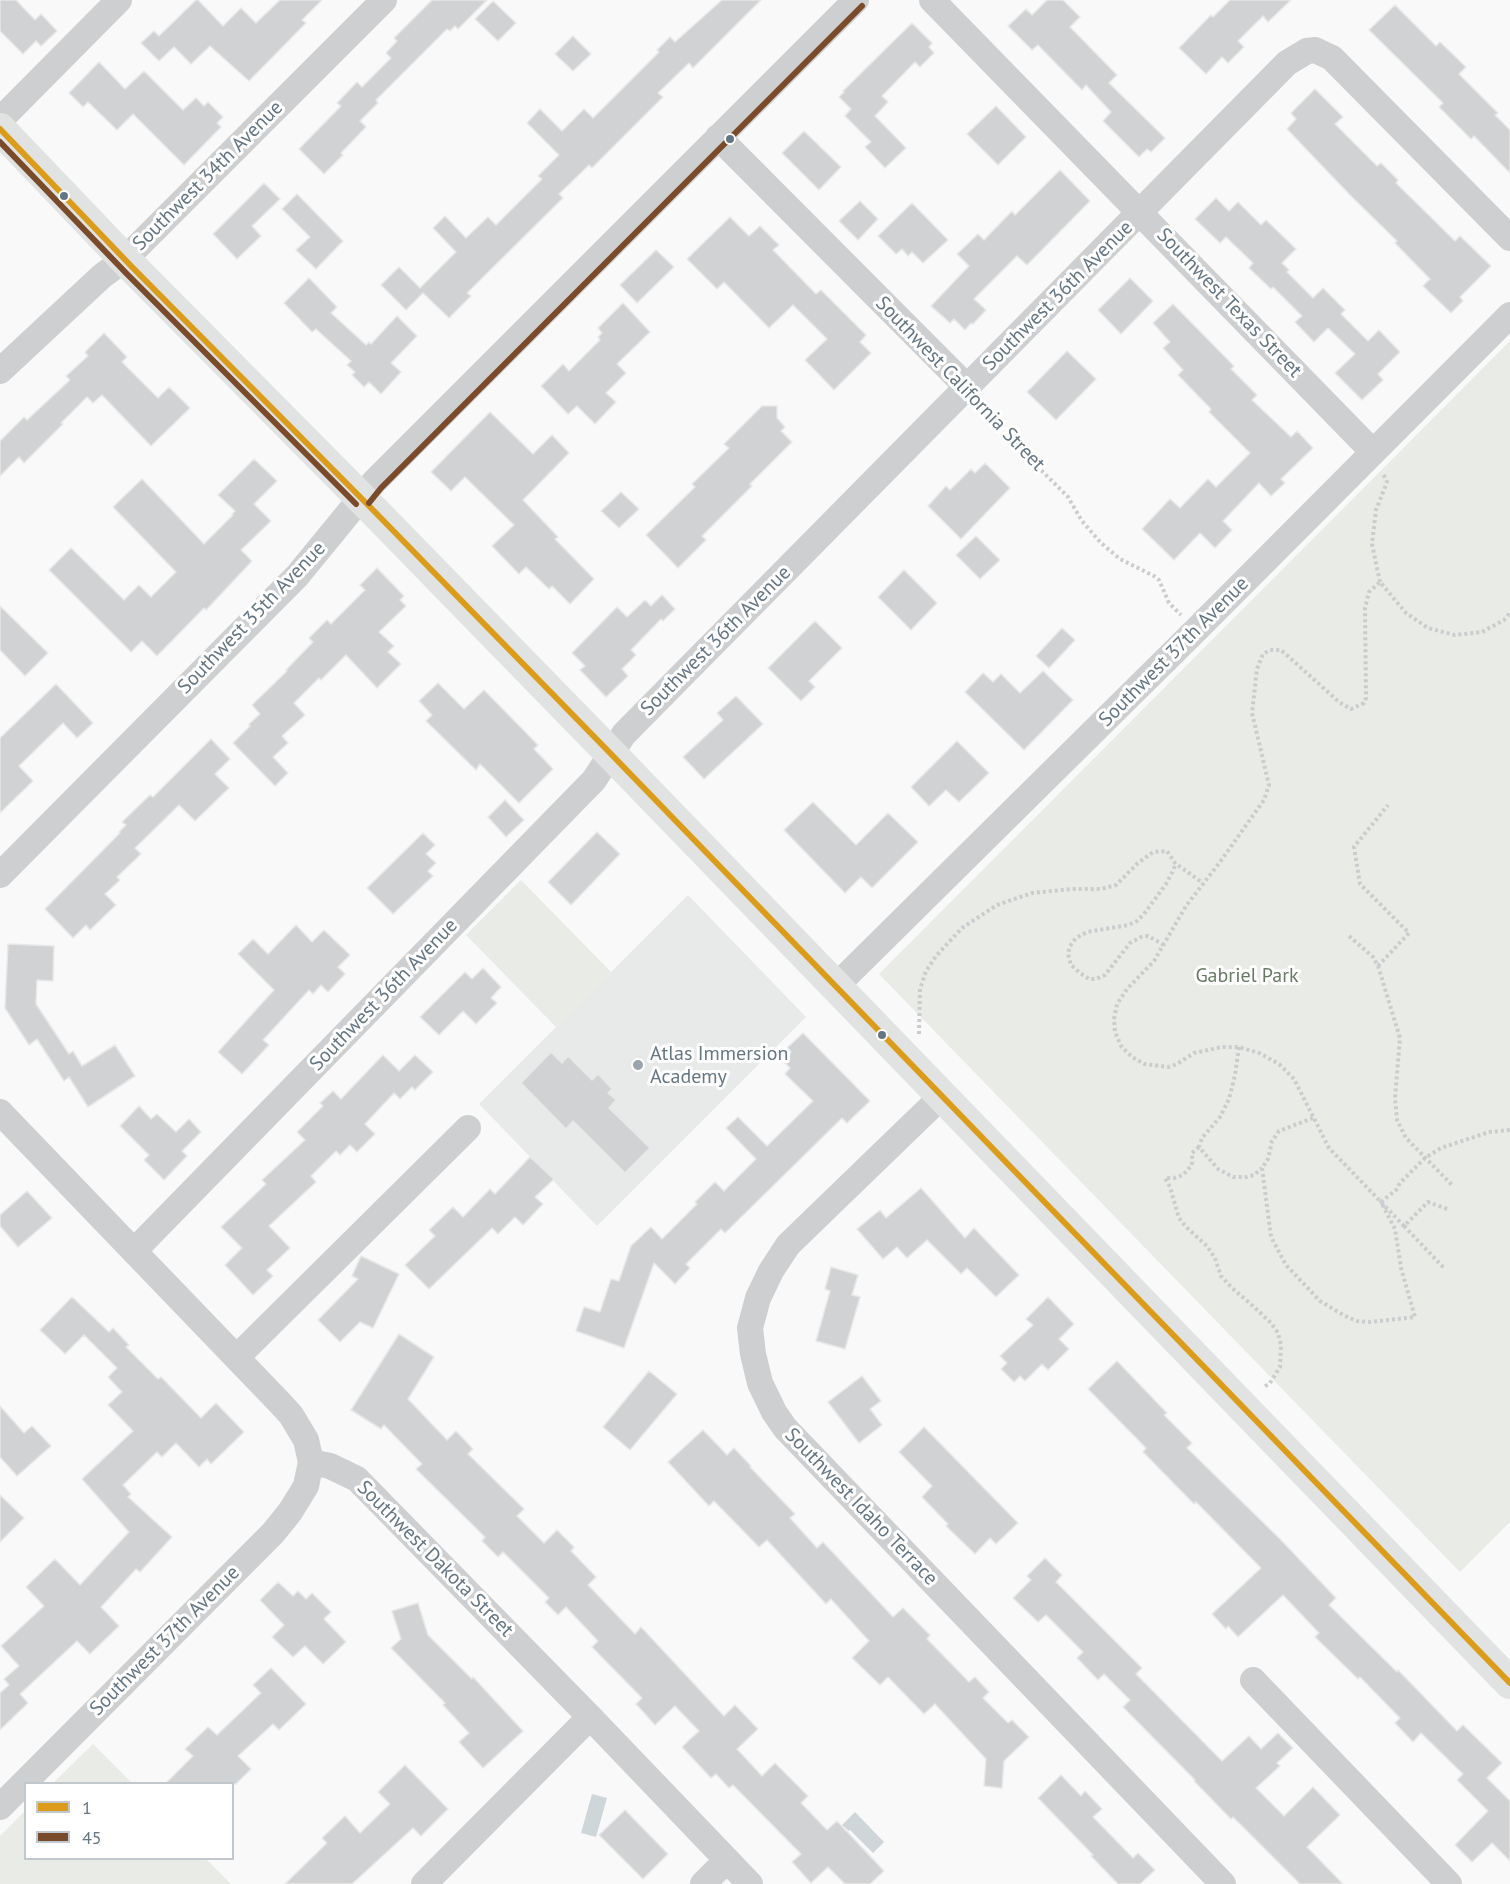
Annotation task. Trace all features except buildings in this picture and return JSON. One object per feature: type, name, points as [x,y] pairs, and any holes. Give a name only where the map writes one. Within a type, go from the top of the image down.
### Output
[{"type":"main road","points":[[0,129],[611,754],[1510,1683]]},
{"type":"street","points":[[0,120],[118,0]]},
{"type":"street","name":"Southwest 34th Avenue","points":[[0,371],[102,276],[125,259],[384,0]]},
{"type":"street","name":"Southwest 35th Avenue","points":[[0,875],[297,576],[374,482],[856,0]]},
{"type":"street","name":"Southwest Texas Street","points":[[932,0],[1373,452]]},
{"type":"street","name":"Southwest 36th Avenue","points":[[134,1251],[594,780],[624,734],[1287,63],[1307,51],[1315,50],[1341,65],[1510,238]]},
{"type":"street","name":"Southwest California Street","points":[[718,137],[967,387]]},
{"type":"street","name":"Southwest 37th Avenue","points":[[836,987],[1510,315]]},
{"type":"street","name":"Southwest Idaho Terrace","points":[[941,1097],[788,1245],[771,1271],[758,1298],[750,1328],[760,1383],[774,1412],[785,1428],[1223,1884]]},
{"type":"street","points":[[0,1112],[291,1415],[306,1440],[311,1462]]},
{"type":"street","points":[[237,1357],[468,1128]]},
{"type":"street","name":"Southwest 37th Avenue","points":[[25,1782],[273,1533],[290,1512],[306,1486],[311,1462]]},
{"type":"street","name":"Southwest Dakota Street","points":[[311,1462],[330,1466],[357,1479],[750,1884]]},
{"type":"street","points":[[1253,1680],[1449,1884]]},
{"type":"street","points":[[424,1884],[590,1717]]},
{"type":"street","name":"Southwest 37th Avenue","points":[[0,1807],[24,1783]]},
{"type":"street","points":[[703,1884],[727,1860]]},
{"type":"path","name":"Southwest California Street","points":[[967,387],[1021,444],[1032,461],[1068,497],[1085,525],[1101,543],[1120,559],[1154,576],[1169,603],[1196,630]]},
{"type":"path","points":[[1373,452],[1387,482],[1376,510],[1371,544],[1380,582],[1406,613],[1428,628],[1455,635],[1482,632],[1504,620],[1510,614]]},
{"type":"path","points":[[1380,582],[1369,592],[1365,608],[1368,692],[1364,703],[1351,709],[1339,702],[1281,650],[1270,650],[1263,654],[1257,669],[1252,713],[1269,785],[1264,800],[1171,929],[1154,960],[1127,989],[1117,1004],[1114,1032],[1121,1046],[1132,1057],[1144,1064],[1169,1067],[1194,1053],[1222,1047],[1239,1047],[1259,1053],[1280,1064],[1294,1079],[1329,1148],[1444,1268]]},
{"type":"path","points":[[1378,966],[1409,933],[1360,884],[1354,847],[1388,805]]},
{"type":"path","points":[[919,1035],[920,989],[926,971],[936,956],[962,928],[997,905],[1032,893],[1101,889],[1116,885],[1138,862],[1153,852],[1167,851],[1175,863],[1203,883]]},
{"type":"path","points":[[1164,945],[1148,936],[1141,937],[1130,943],[1105,975],[1096,979],[1089,979],[1080,973],[1071,964],[1068,954],[1076,938],[1087,932],[1128,925],[1137,921],[1166,884],[1175,863]]},
{"type":"path","points":[[1349,936],[1373,957],[1378,966],[1401,1038],[1395,1098],[1397,1120],[1406,1138],[1453,1186]]},
{"type":"path","points":[[1239,1047],[1229,1099],[1220,1117],[1202,1138],[1199,1147],[1192,1153],[1192,1165],[1183,1175],[1165,1178],[1179,1218],[1215,1257],[1221,1276],[1271,1323],[1278,1333],[1281,1345],[1280,1367],[1270,1383],[1263,1388]]},
{"type":"path","points":[[1199,1147],[1218,1169],[1233,1177],[1247,1177],[1254,1175],[1262,1168],[1268,1159],[1272,1141],[1279,1131],[1313,1118]]},
{"type":"path","points":[[1381,1202],[1396,1190],[1425,1158],[1441,1148],[1488,1132],[1510,1130]]},
{"type":"path","points":[[1262,1168],[1271,1237],[1286,1265],[1320,1301],[1357,1321],[1370,1322],[1415,1317],[1401,1268],[1395,1229],[1381,1202]]},
{"type":"path","points":[[1404,1226],[1428,1202],[1447,1209]]},
{"type":"shaded area","name":"Atlas Immersion Academy","points":[[688,895],[806,1017],[597,1226],[479,1104]]},
{"type":"shaded area","points":[[592,1794],[607,1798],[596,1837],[581,1833]]},
{"type":"shaded area","points":[[855,1812],[884,1842],[873,1853],[842,1825]]},
{"type":"green space","name":"Gabriel Park","points":[[1510,341],[1510,1522],[1460,1572],[879,974]]},
{"type":"green space","points":[[521,880],[611,972],[556,1027],[466,935]]},
{"type":"green space","points":[[93,1744],[131,1782],[54,1782]]},
{"type":"green space","points":[[24,1812],[24,1860],[207,1860],[231,1884],[0,1884],[0,1836]]},
{"type":"transit line","name":"45","points":[[369,503],[381,488],[862,6]]},
{"type":"transit line","name":"1","points":[[0,129],[132,267],[611,754],[1510,1683]]},
{"type":"transit line","name":"45","points":[[0,142],[126,273],[356,504]]},
{"type":"place","name":"Atlas Immersion Academy","points":[[638,1065]]}]
